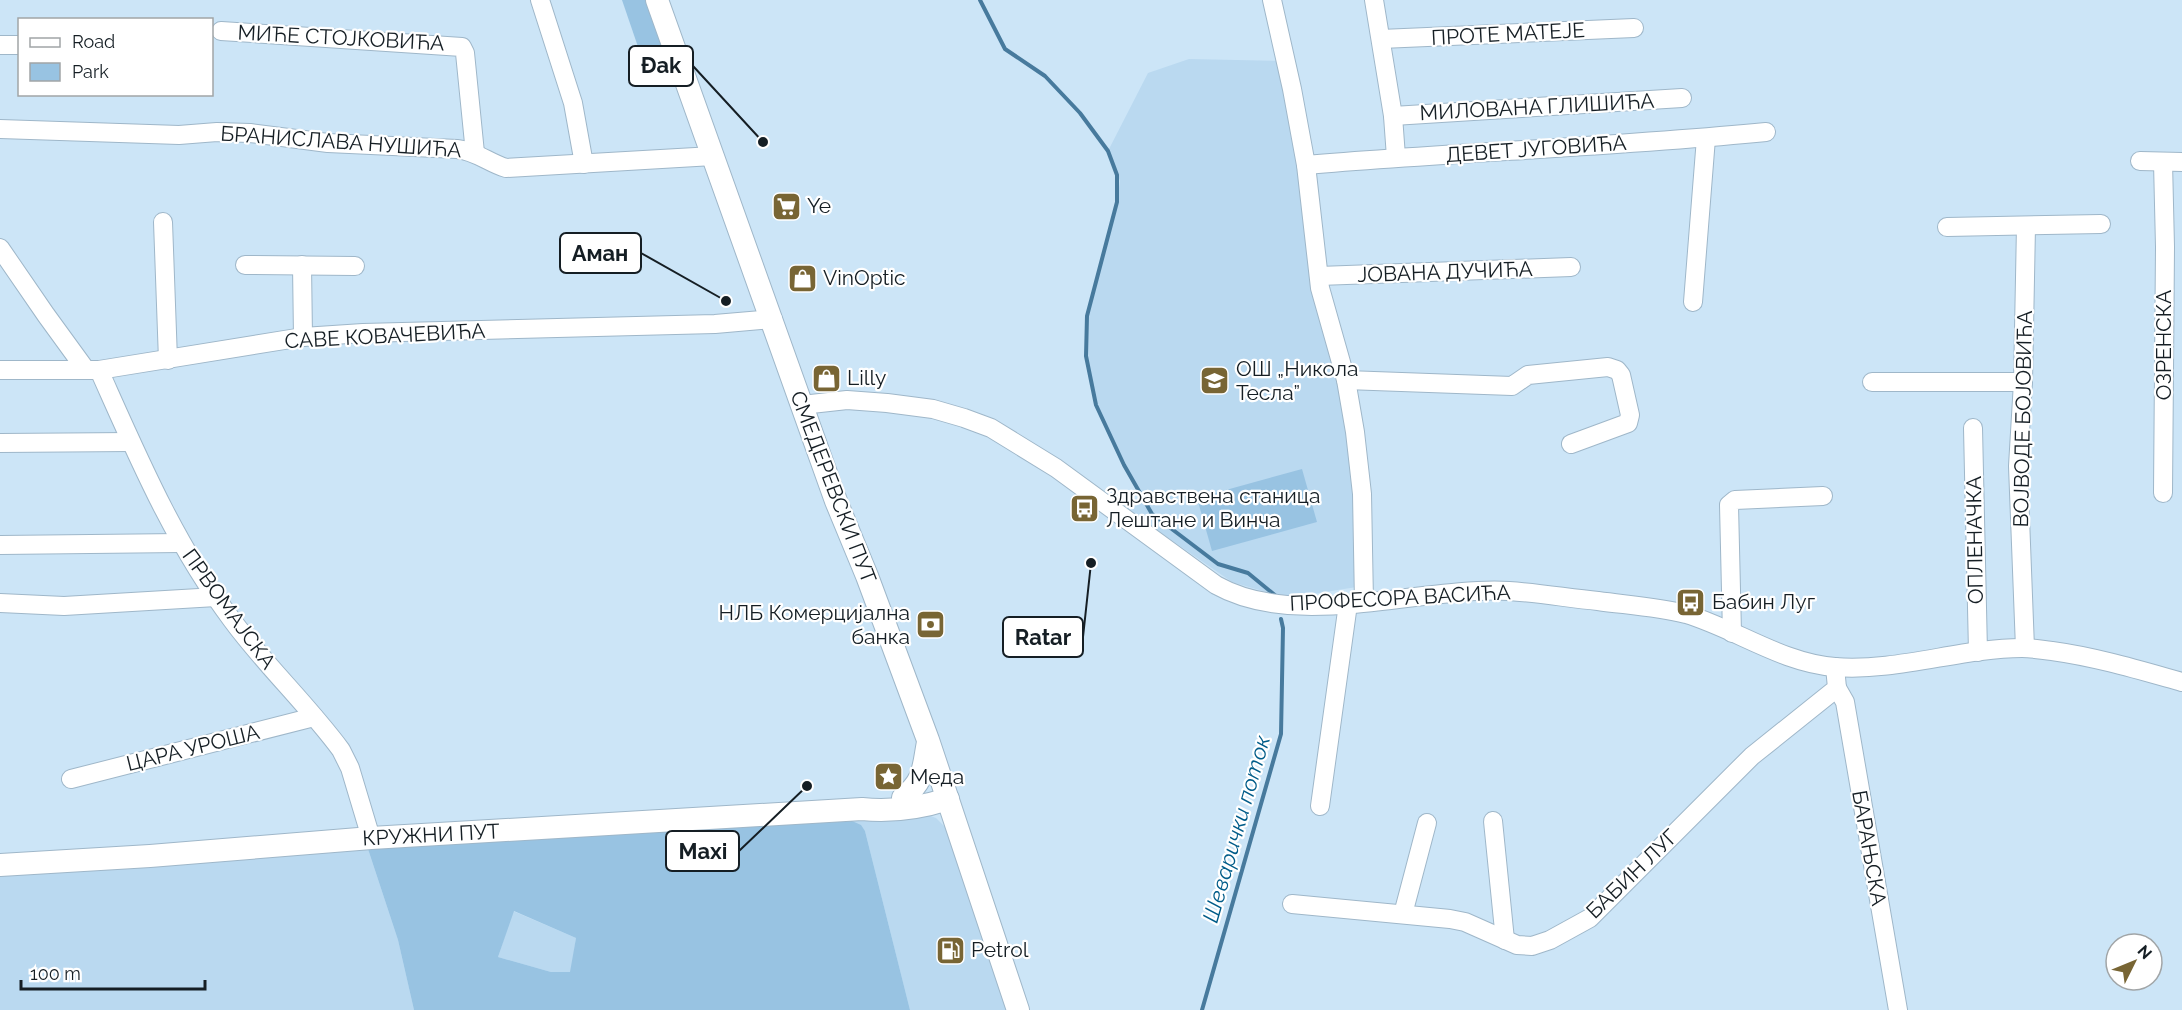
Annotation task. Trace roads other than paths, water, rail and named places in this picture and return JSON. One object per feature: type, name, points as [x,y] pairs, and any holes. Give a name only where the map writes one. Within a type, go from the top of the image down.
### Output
[{"type":"main road","name":"СМЕДЕРЕВСКИ ПУТ","points":[[657,0],[773,319],[836,501],[867,576],[928,740],[1018,1010]]},
{"type":"main road","points":[[928,740],[920,780],[913,790],[909,803],[939,813],[959,830]]},
{"type":"main road","name":"КРУЖНИ ПУТ","points":[[0,865],[150,856],[371,838],[862,809],[884,811],[947,794]]},
{"type":"street","points":[[540,0],[573,103],[584,164]]},
{"type":"street","points":[[1272,0],[1292,88],[1306,165],[1320,288],[1346,380],[1362,494],[1356,603],[1320,806]]},
{"type":"street","points":[[1374,0],[1393,116],[1396,157]]},
{"type":"street","name":"ПРОТЕ МАТЕЈЕ","points":[[1381,39],[1634,28]]},
{"type":"street","name":"МИЋЕ СТОЈКОВИЋА","points":[[221,31],[462,47],[465,53],[475,153]]},
{"type":"street","points":[[0,45],[18,45]]},
{"type":"street","name":"МИЛОВАНА ГЛИШИЋА","points":[[1393,116],[1682,98]]},
{"type":"street","name":"БРАНИСЛАВА НУШИЋА","points":[[0,129],[179,135],[217,132],[250,133],[328,143],[458,149],[475,153],[487,162],[506,168],[713,156]]},
{"type":"street","name":"ДЕВЕТ ЈУГОВИЋА","points":[[1306,165],[1766,132]]},
{"type":"street","points":[[1693,302],[1706,138]]},
{"type":"street","points":[[2140,161],[2182,162]]},
{"type":"street","name":"ОЗРЕНСКА","points":[[2163,162],[2165,248],[2163,493]]},
{"type":"street","points":[[163,222],[168,360]]},
{"type":"street","points":[[1947,227],[2101,224]]},
{"type":"street","name":"ВОЈВОДЕ БОЈОВИЋА","points":[[2025,648],[2018,466],[2023,382],[2026,225]]},
{"type":"street","name":"ПРВОМАЈСКА","points":[[0,248],[46,315],[92,370],[181,543],[216,597],[252,647],[341,750],[350,768],[371,838]]},
{"type":"street","points":[[244,265],[355,266]]},
{"type":"street","points":[[302,265],[303,337]]},
{"type":"street","name":"ЈОВАНА ДУЧИЋА","points":[[1318,276],[1571,267]]},
{"type":"street","name":"САВЕ КОВАЧЕВИЋА","points":[[0,370],[92,370],[168,360],[303,337],[363,333],[716,324],[773,319]]},
{"type":"street","points":[[1346,380],[1512,386],[1528,375],[1608,367],[1617,370],[1621,375],[1629,415],[1628,423],[1571,444]]},
{"type":"street","points":[[1872,382],[2023,382]]},
{"type":"street","name":"ПРОФЕСОРА ВАСИЋА","points":[[802,405],[847,400],[887,403],[933,409],[991,428],[1056,468],[1228,592],[1266,603],[1311,605],[1356,603],[1472,591],[1531,593],[1685,614],[1786,655],[1835,667],[1897,664],[1977,652],[2025,648],[2085,657],[2182,682]]},
{"type":"street","name":"ОПЛЕНАЧКА","points":[[1973,428],[1977,652]]},
{"type":"street","points":[[0,443],[131,442]]},
{"type":"street","points":[[1732,633],[1729,505],[1735,500],[1823,496]]},
{"type":"street","points":[[0,545],[181,543]]},
{"type":"street","points":[[0,603],[64,606],[216,597]]},
{"type":"street","points":[[1835,667],[1837,688]]},
{"type":"street","name":"БАБИН ЛУГ","points":[[1292,904],[1466,922],[1517,945],[1532,946],[1550,940],[1590,918],[1728,778],[1837,688]]},
{"type":"street","name":"БАРАЊСКА","points":[[1837,688],[1845,702],[1898,1010]]},
{"type":"street","name":"ЦАРА УРОША","points":[[71,779],[314,717]]},
{"type":"street","points":[[1493,820],[1505,940]]},
{"type":"street","points":[[1403,914],[1427,823]]},
{"type":"waterway","name":"Шеварички поток","points":[[980,0],[1005,49],[1045,76],[1080,113],[1108,151],[1117,175],[1117,202],[1087,316],[1086,356],[1096,405],[1124,465],[1152,514],[1218,564],[1248,573],[1276,596]]},
{"type":"waterway","name":"Шеварички поток","points":[[1202,1010],[1281,734],[1283,628],[1281,619]]},
{"type":"place","name":"Đak","points":[[763,142]]},
{"type":"place","name":"Ye","points":[[786,206]]},
{"type":"place","name":"VinOptic","points":[[802,278]]},
{"type":"place","name":"Аман","points":[[726,301]]},
{"type":"place","name":"Lilly","points":[[826,378]]},
{"type":"place","name":"ОШ „Никола Тесла”","points":[[1215,381]]},
{"type":"place","name":"Здравствена станица Лештане и Винча","points":[[1085,508]]},
{"type":"place","name":"Ratar","points":[[1091,563]]},
{"type":"place","name":"Бабин Луг","points":[[1691,602]]},
{"type":"place","name":"НЛБ Комерцијална банка","points":[[931,625]]},
{"type":"place","name":"Меда","points":[[889,777]]},
{"type":"place","name":"Maxi","points":[[807,786]]},
{"type":"place","name":"Petrol","points":[[950,950]]}]
